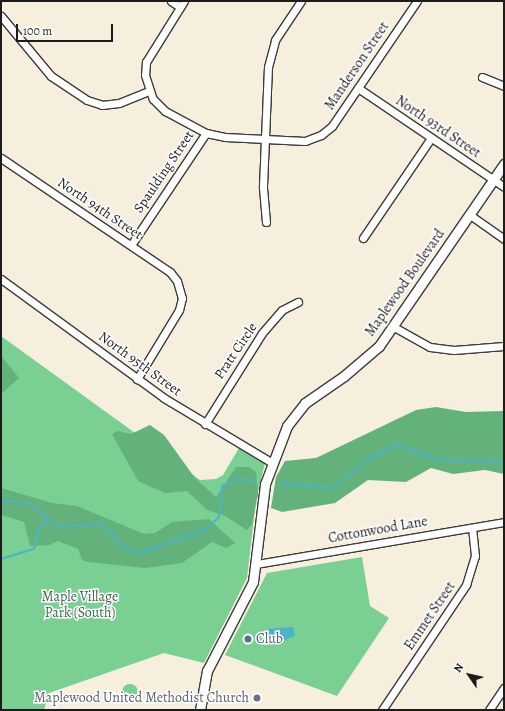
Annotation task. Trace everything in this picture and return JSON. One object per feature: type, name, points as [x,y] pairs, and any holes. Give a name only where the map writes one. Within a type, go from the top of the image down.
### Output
[{"type":"street","points":[[171,1],[182,4],[147,58],[145,75],[148,91],[165,111],[206,133],[265,139]]},
{"type":"street","points":[[266,222],[265,139],[271,52],[301,1]]},
{"type":"street","name":"Manderson Street","points":[[265,139],[314,139],[332,126],[417,1]]},
{"type":"street","points":[[1,16],[51,76],[87,100],[102,105],[119,103],[148,91]]},
{"type":"street","points":[[482,77],[504,86]]},
{"type":"street","name":"North 93rd Street","points":[[358,88],[504,187]]},
{"type":"street","name":"Spaulding Street","points":[[131,245],[206,133]]},
{"type":"street","points":[[363,238],[431,138]]},
{"type":"street","name":"North 94th Street","points":[[1,158],[170,272],[180,286],[179,310],[137,379]]},
{"type":"street","name":"Maplewood Boulevard","points":[[200,710],[207,671],[249,592],[256,564],[262,498],[271,462],[300,408],[362,363],[394,327],[504,164]]},
{"type":"street","points":[[470,215],[504,239]]},
{"type":"street","name":"North 95th Street","points":[[1,279],[137,379],[205,424],[271,462]]},
{"type":"street","name":"Pratt Circle","points":[[205,424],[262,333],[282,310],[298,302]]},
{"type":"street","points":[[394,327],[420,343],[443,349],[504,346]]},
{"type":"street","name":"Cottonwood Lane","points":[[256,564],[504,522]]},
{"type":"street","name":"Emmet Street","points":[[382,710],[466,585],[475,556],[472,528]]},
{"type":"street","points":[[490,710],[504,688]]},
{"type":"green space","name":"Maple Village Park (South)","points":[[1,336],[200,480],[216,479],[223,475],[239,448],[265,463],[256,500],[247,578],[204,663],[164,653],[49,693],[44,710],[1,710]]},
{"type":"green space","points":[[1,356],[19,378],[2,393],[1,392]]},
{"type":"green space","points":[[436,407],[466,412],[504,411],[504,474],[485,470],[453,474],[431,468],[406,482],[368,480],[335,503],[282,512],[271,508],[276,477],[285,461],[316,458],[416,410]]},
{"type":"green space","points":[[150,425],[164,435],[195,478],[216,497],[236,467],[249,467],[256,472],[258,494],[252,524],[247,530],[225,516],[207,510],[187,491],[165,493],[138,481],[112,434],[118,431],[131,434]]},
{"type":"green space","points":[[1,488],[52,503],[77,506],[144,534],[155,533],[172,522],[209,519],[235,543],[226,548],[212,542],[182,563],[145,568],[88,562],[82,560],[78,549],[58,541],[49,545],[30,546],[24,522],[1,515]]},
{"type":"green space","points":[[362,557],[370,606],[389,618],[337,696],[225,655],[267,573]]},
{"type":"green space","points":[[127,684],[133,684],[138,689],[136,698],[133,700],[127,700],[122,695],[122,689]]},
{"type":"water","points":[[293,627],[295,636],[272,645],[268,629]]},
{"type":"waterway","points":[[280,483],[333,488],[373,456],[398,445],[437,460],[504,462]]},
{"type":"waterway","points":[[1,501],[28,503],[60,527],[102,524],[125,549],[139,553],[205,530],[219,517],[222,486],[237,479],[255,481]]},
{"type":"waterway","points":[[1,559],[34,549],[39,529],[47,520]]},
{"type":"place","name":"Club","points":[[248,639]]},
{"type":"place","name":"Maplewood United Methodist Church","points":[[257,698]]}]
